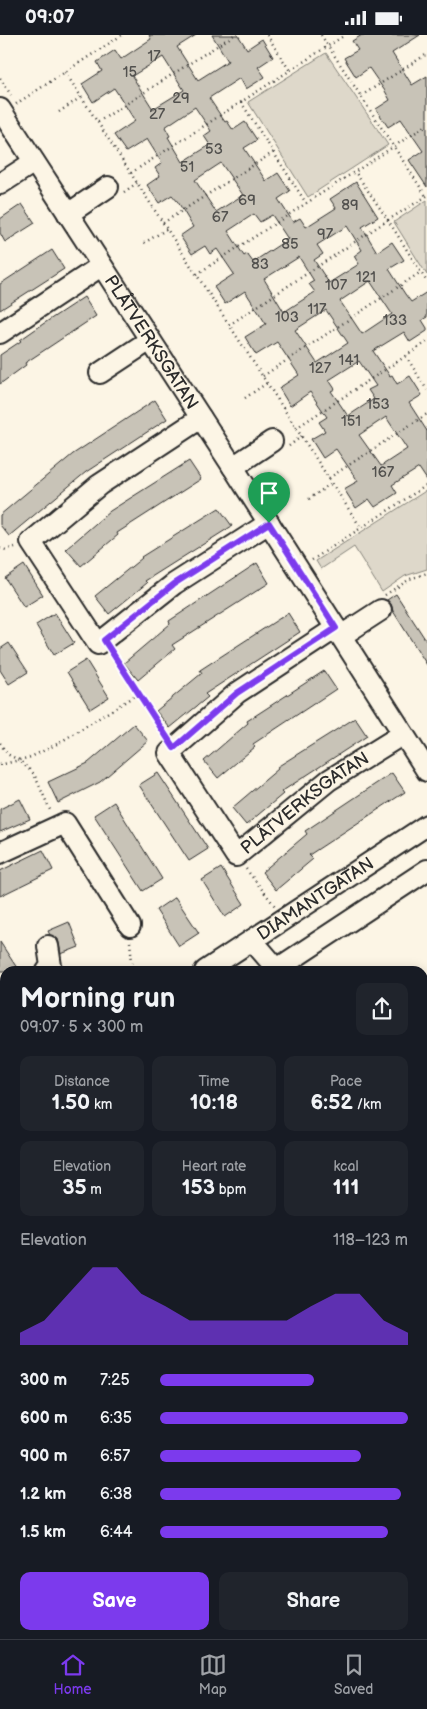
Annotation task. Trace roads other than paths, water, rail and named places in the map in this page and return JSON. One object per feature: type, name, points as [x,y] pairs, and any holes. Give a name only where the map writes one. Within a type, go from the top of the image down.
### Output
[{"type":"street","name":"PLÅTVERKSGATAN","points":[[1,111],[234,467],[427,771]]},
{"type":"street","points":[[0,184],[34,162]]},
{"type":"street","points":[[68,214],[115,190]]},
{"type":"street","name":"PLÅTVERKSGATAN","points":[[0,333],[102,266]]},
{"type":"street","points":[[100,373],[150,340]]},
{"type":"street","name":"PLÅTVERKSGATAN","points":[[201,418],[99,485],[31,542],[98,644],[174,584],[269,523]]},
{"type":"street","points":[[234,467],[279,444]]},
{"type":"street","points":[[339,632],[382,603]]},
{"type":"street","name":"PLÅTVERKSGATAN","points":[[339,632],[237,693],[169,753],[236,856],[329,780],[403,734]]},
{"type":"street","points":[[0,853],[65,823],[130,926]]},
{"type":"street","name":"DIAMANTGATAN","points":[[213,966],[427,825]]},
{"type":"street","points":[[282,966],[427,870]]},
{"type":"street","points":[[252,940],[274,966]]},
{"type":"street","points":[[48,945],[51,966]]}]
